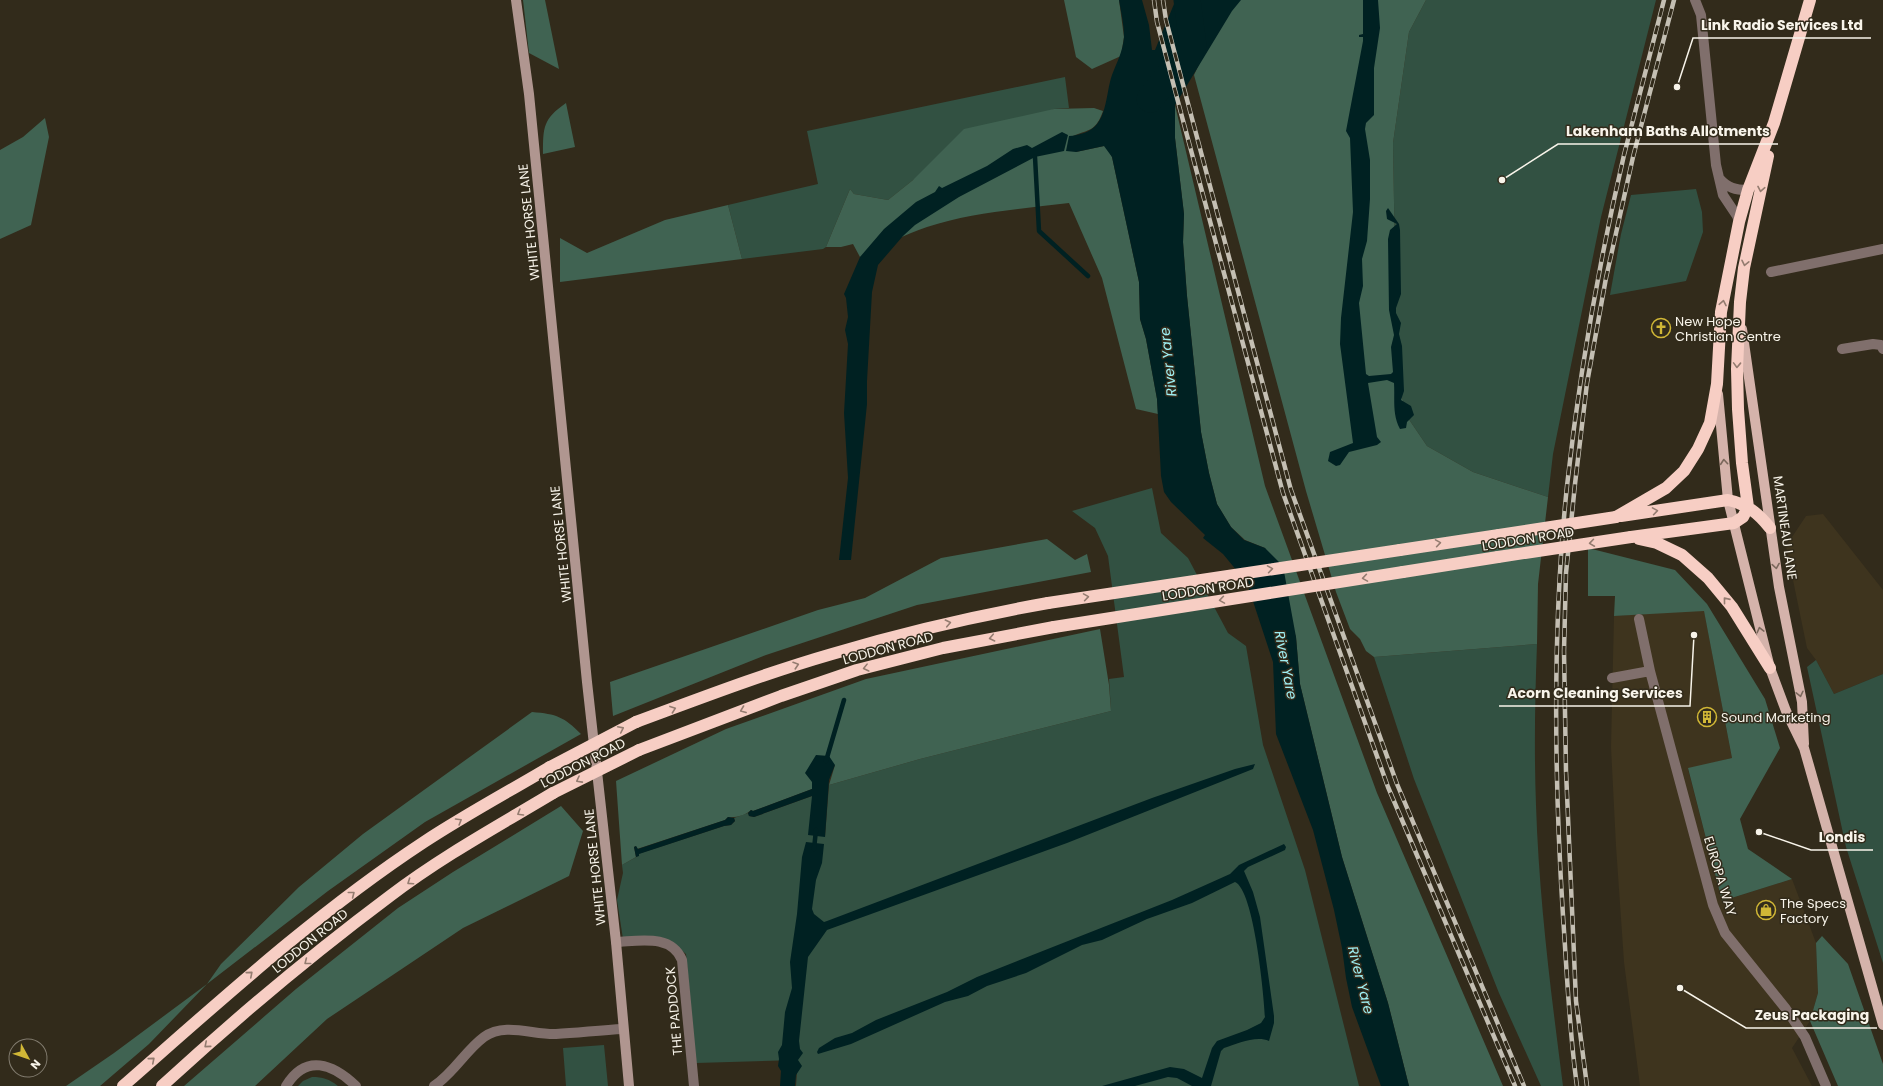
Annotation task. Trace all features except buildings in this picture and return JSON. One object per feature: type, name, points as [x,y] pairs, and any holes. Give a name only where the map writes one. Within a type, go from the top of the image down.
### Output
[{"type":"highway","points":[[1774,123],[1810,0]]},
{"type":"highway","name":"MARTINEAU LANE","points":[[1717,384],[1721,312],[1739,222],[1748,190],[1774,123]]},
{"type":"highway","name":"MARTINEAU LANE","points":[[1748,507],[1742,463],[1738,409],[1737,369],[1739,312],[1744,268],[1774,123]]},
{"type":"highway","name":"LODDON ROAD","points":[[1616,517],[1666,488],[1684,471],[1698,449],[1710,423],[1717,384]]},
{"type":"highway","name":"LODDON ROAD","points":[[123,1086],[263,963],[368,881],[425,841],[550,767],[636,722],[755,678],[832,654],[937,625],[1048,603],[1728,500],[1742,503],[1748,507]]},
{"type":"highway","points":[[1734,523],[1743,517],[1748,507],[1760,516],[1770,528]]},
{"type":"highway","name":"LODDON ROAD","points":[[162,1086],[207,1045],[282,981],[390,895],[445,859],[553,793],[639,750],[781,696],[857,670],[943,648],[1054,627],[1498,557],[1734,523]]},
{"type":"highway","points":[[1631,538],[1657,543],[1682,555],[1708,578],[1732,607],[1770,668]]},
{"type":"main road","name":"MARTINEAU LANE","points":[[1739,312],[1751,380],[1770,528],[1794,668],[1802,702],[1804,748]]},
{"type":"main road","name":"MARTINEAU LANE","points":[[1717,384],[1728,500],[1770,668],[1786,711],[1804,748],[1883,1025]]},
{"type":"street","name":"WHITE HORSE LANE","points":[[516,0],[529,94],[587,682],[616,942],[629,1086]]},
{"type":"street","points":[[1695,0],[1701,15],[1716,165],[1724,195],[1738,216],[1739,222]]},
{"type":"street","points":[[1720,178],[1728,187],[1739,190],[1748,190]]},
{"type":"street","points":[[1771,272],[1883,249]]},
{"type":"street","points":[[1842,349],[1873,344],[1881,346],[1883,349]]},
{"type":"street","name":"EUROPA WAY","points":[[1639,619],[1650,671],[1712,905],[1725,933],[1786,1009],[1805,1037],[1826,1086]]},
{"type":"street","points":[[1612,678],[1650,671]]},
{"type":"street","name":"THE PADDOCK","points":[[616,942],[661,942],[672,945],[679,951],[682,960],[694,1086]]},
{"type":"street","points":[[434,1086],[444,1079],[474,1045],[485,1036],[496,1031],[531,1031],[553,1034],[623,1029]]},
{"type":"street","points":[[286,1086],[297,1072],[313,1066],[322,1065],[338,1070],[356,1086]]},
{"type":"shaded area","points":[[1823,514],[1883,590],[1883,674],[1834,694],[1816,660],[1807,648],[1786,546],[1806,516]]},
{"type":"shaded area","points":[[1704,610],[1732,758],[1688,769],[1722,901],[1792,879],[1816,943],[1818,993],[1810,1021],[1792,1048],[1812,1086],[1640,1086],[1624,962],[1616,846],[1611,747],[1614,616]]},
{"type":"green space","points":[[523,0],[545,0],[559,69],[529,53]]},
{"type":"green space","points":[[1064,0],[1119,0],[1124,37],[1121,56],[1092,69],[1076,57]]},
{"type":"green space","points":[[1205,0],[1426,0],[1409,32],[1393,143],[1397,380],[1408,418],[1427,446],[1473,472],[1548,497],[1538,584],[1537,644],[1374,657],[1366,651],[1360,639],[1350,629],[1336,592],[1306,491],[1194,75],[1210,41]]},
{"type":"green space","points":[[1426,0],[1656,0],[1601,217],[1553,454],[1548,497],[1473,472],[1427,446],[1408,418],[1397,380],[1393,143],[1409,32]]},
{"type":"green space","points":[[1065,77],[1069,108],[1054,109],[913,180],[888,200],[854,194],[850,189],[826,247],[823,249],[742,259],[728,205],[818,184],[807,131]]},
{"type":"green space","points":[[566,103],[575,147],[543,154],[543,137],[546,124],[553,114]]},
{"type":"green space","points":[[1175,105],[1265,486],[1377,793],[1503,1086],[1409,1086],[1388,1003],[1342,857],[1300,684],[1296,637],[1265,548],[1245,540],[1231,527],[1217,504],[1209,473],[1201,432],[1187,296],[1183,242],[1184,214],[1175,138]]},
{"type":"green space","points":[[1094,108],[1103,111],[1095,126],[1073,136],[1076,152],[1104,146],[1107,147],[1112,157],[1139,282],[1140,319],[1146,339],[1157,399],[1158,414],[1136,409],[1102,278],[1069,203],[979,214],[944,222],[910,234],[860,257],[853,244],[841,247],[826,247],[850,189],[854,194],[888,200],[913,180],[964,129],[1054,109]]},
{"type":"green space","points":[[45,118],[49,137],[31,225],[0,239],[0,150],[23,137]]},
{"type":"green space","points":[[1696,189],[1702,212],[1703,232],[1686,281],[1610,295],[1621,234],[1631,195]]},
{"type":"green space","points":[[728,205],[742,259],[560,282],[560,238],[587,253],[665,220]]},
{"type":"green space","points":[[1152,488],[1161,533],[1188,558],[1228,633],[1246,646],[1263,745],[1305,870],[1359,1086],[796,1086],[798,1060],[696,1063],[686,954],[675,945],[623,939],[617,900],[623,873],[622,865],[638,856],[638,854],[731,825],[735,821],[734,818],[748,813],[749,816],[754,817],[812,796],[825,837],[829,785],[920,759],[1111,711],[1109,679],[1124,677],[1108,556],[1095,528],[1072,511]]},
{"type":"green space","points":[[1047,539],[1075,560],[1087,554],[1091,572],[917,605],[766,655],[613,716],[610,682],[818,610],[865,598],[941,558]]},
{"type":"green space","points":[[1588,548],[1675,570],[1707,604],[1765,699],[1780,748],[1740,819],[1748,849],[1792,879],[1722,901],[1688,768],[1732,758],[1704,611],[1614,616],[1615,596],[1588,596]]},
{"type":"green space","points":[[1100,629],[1109,685],[1111,711],[920,759],[829,785],[835,765],[812,782],[812,789],[753,811],[751,810],[741,816],[728,817],[725,820],[637,849],[636,846],[634,847],[636,857],[622,865],[616,781],[726,729],[866,679]]},
{"type":"green space","points":[[1537,644],[1535,785],[1540,875],[1546,946],[1563,1086],[1541,1086],[1499,993],[1414,779],[1374,657]]},
{"type":"green space","points":[[1816,660],[1834,694],[1883,674],[1883,963],[1846,847],[1807,667]]},
{"type":"green space","points":[[532,712],[560,717],[581,734],[425,822],[328,891],[207,984],[221,964],[299,887],[363,834]]},
{"type":"green space","points":[[561,806],[583,831],[569,876],[463,928],[327,1019],[255,1086],[184,1086],[296,989],[398,908],[453,872]]},
{"type":"green space","points":[[1822,936],[1848,964],[1883,1064],[1883,1086],[1838,1086],[1810,1021],[1818,993],[1816,943]]},
{"type":"green space","points":[[207,984],[149,1044],[100,1086],[66,1086],[114,1053]]},
{"type":"green space","points":[[604,1045],[608,1086],[566,1086],[563,1048]]},
{"type":"green space","points":[[312,1077],[326,1079],[338,1086],[298,1086],[303,1081]]},
{"type":"water","points":[[1119,0],[1142,0],[1149,25],[1152,50],[1155,50],[1174,4],[1174,0],[1241,0],[1232,11],[1175,105],[1175,138],[1184,214],[1183,242],[1187,296],[1201,432],[1217,504],[1231,527],[1244,540],[1265,548],[1283,566],[1296,637],[1300,684],[1342,857],[1388,1003],[1409,1086],[1381,1086],[1352,1007],[1334,910],[1313,830],[1276,734],[1273,662],[1247,583],[1223,554],[1203,538],[1205,535],[1171,502],[1164,492],[1161,476],[1157,399],[1146,339],[1140,319],[1139,282],[1112,157],[1104,146],[1076,152],[1066,151],[1069,136],[1084,133],[1092,129],[1102,116],[1112,75],[1120,56],[1124,37],[1124,28]]},
{"type":"water","points":[[1363,0],[1378,0],[1380,28],[1374,68],[1374,115],[1366,123],[1365,129],[1370,160],[1370,199],[1367,241],[1362,259],[1363,286],[1359,303],[1366,374],[1369,376],[1391,374],[1393,372],[1391,347],[1394,335],[1389,310],[1388,239],[1390,230],[1397,224],[1387,219],[1386,211],[1388,208],[1399,224],[1400,230],[1401,294],[1396,308],[1396,313],[1401,323],[1399,334],[1402,346],[1404,391],[1401,400],[1411,406],[1414,415],[1407,422],[1406,428],[1400,429],[1397,423],[1394,406],[1394,383],[1387,380],[1368,383],[1377,437],[1381,442],[1377,445],[1349,452],[1340,465],[1336,466],[1328,461],[1330,452],[1353,443],[1340,344],[1341,318],[1353,212],[1350,138],[1346,131],[1363,41],[1363,37],[1359,37],[1359,35],[1363,34]]},
{"type":"water","points":[[1062,132],[1068,135],[1064,151],[1035,157],[959,197],[915,225],[903,236],[878,265],[872,292],[867,404],[851,560],[839,560],[848,478],[844,413],[848,344],[845,330],[848,317],[846,298],[844,294],[860,257],[884,229],[916,202],[935,192],[939,186],[942,188],[987,166],[1013,149],[1027,145],[1032,148]]},
{"type":"water","points":[[816,755],[829,756],[835,765],[829,780],[825,837],[808,835],[812,796],[754,817],[749,816],[748,813],[751,810],[753,811],[812,789],[812,782],[805,773]]},
{"type":"water","points":[[1255,764],[1253,769],[1067,843],[827,930],[808,957],[799,1041],[800,1049],[803,1053],[798,1060],[802,1066],[796,1075],[795,1086],[780,1086],[781,1071],[778,1066],[778,1052],[782,1045],[785,1012],[792,988],[790,962],[797,914],[802,857],[806,842],[824,844],[822,863],[816,880],[812,909],[814,914],[824,922],[1152,798],[1235,769]]},
{"type":"water","points":[[728,817],[734,818],[735,821],[731,825],[639,854],[639,856],[636,857],[634,847],[636,846],[638,849],[725,820]]},
{"type":"water","points":[[1284,844],[1286,847],[1285,850],[1248,867],[1244,871],[1253,892],[1260,917],[1274,1016],[1274,1023],[1269,1041],[1258,1039],[1241,1042],[1224,1048],[1221,1051],[1211,1086],[1192,1086],[1177,1078],[1168,1077],[1135,1086],[1102,1086],[1170,1067],[1184,1069],[1202,1078],[1212,1048],[1217,1041],[1261,1023],[1265,1017],[1263,988],[1253,922],[1248,903],[1242,889],[1235,882],[1192,903],[1147,919],[1102,940],[1082,945],[1026,973],[987,986],[968,996],[945,1002],[851,1044],[818,1054],[817,1052],[819,1048],[835,1038],[852,1033],[876,1020],[947,992],[977,977],[1172,900],[1230,874],[1239,865]]},
{"type":"waterway","name":"River Yare","points":[[1150,99],[1193,45],[1187,0]]},
{"type":"waterway","points":[[1035,157],[1039,231],[1088,276]]},
{"type":"waterway","points":[[826,761],[844,700]]},
{"type":"waterway","points":[[814,849],[816,830]]},
{"type":"railway","points":[[1154,0],[1157,22],[1283,493],[1388,787],[1515,1086]]},
{"type":"railway","points":[[1163,0],[1166,20],[1291,490],[1397,784],[1524,1086]]},
{"type":"railway","points":[[1577,1086],[1568,1001],[1560,862],[1556,755],[1557,647],[1562,539],[1577,403],[1598,278],[1624,155],[1664,0]]},
{"type":"railway","points":[[1587,1086],[1576,1001],[1566,771],[1564,651],[1566,573],[1587,383],[1606,278],[1633,157],[1674,0]]},
{"type":"place","name":"Link Radio Services Ltd","points":[[1677,87]]},
{"type":"place","name":"Lakenham Baths Allotments","points":[[1502,180]]},
{"type":"place","name":"New Hope Christian Centre","points":[[1661,328]]},
{"type":"place","name":"Acorn Cleaning Services","points":[[1694,635]]},
{"type":"place","name":"Sound Marketing","points":[[1707,717]]},
{"type":"place","name":"Londis","points":[[1759,832]]},
{"type":"place","name":"The Specs Factory","points":[[1766,910]]},
{"type":"place","name":"Zeus Packaging","points":[[1680,988]]}]
